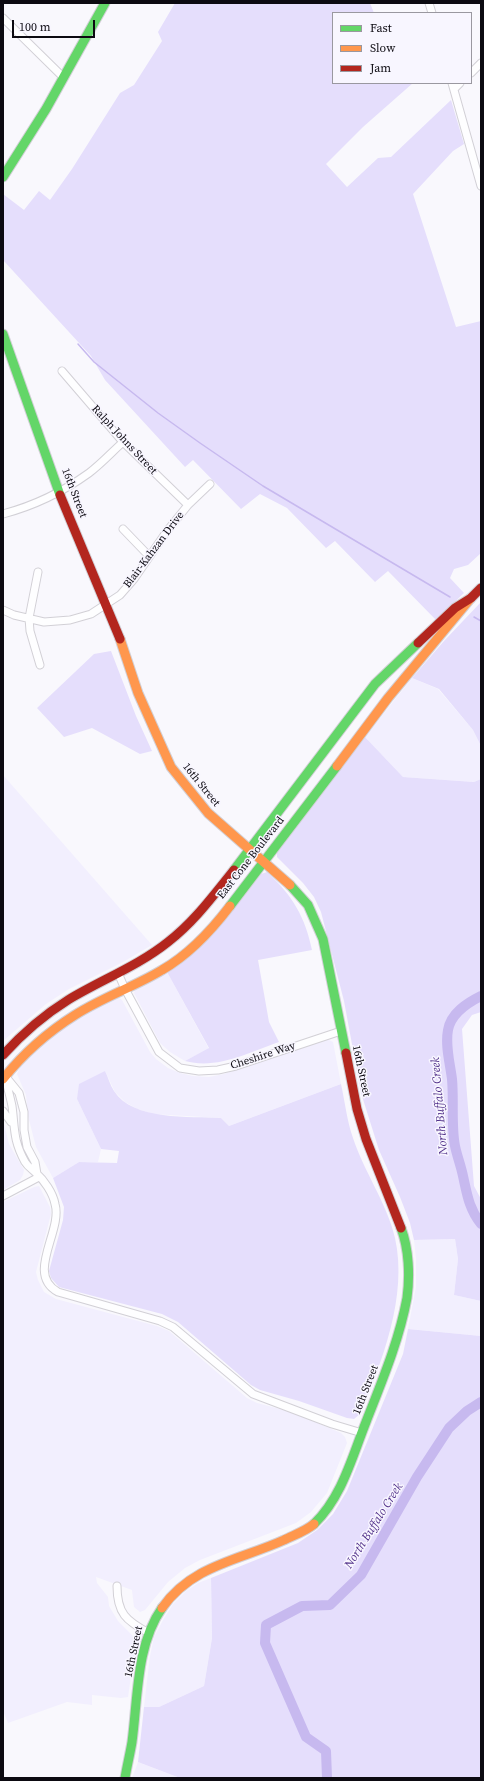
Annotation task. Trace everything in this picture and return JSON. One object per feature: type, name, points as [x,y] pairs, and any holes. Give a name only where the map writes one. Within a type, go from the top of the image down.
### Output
[{"type":"street","points":[[3,176],[24,145],[105,3]]},
{"type":"street","points":[[3,18],[63,77]]},
{"type":"street","points":[[472,72],[481,63]]},
{"type":"street","points":[[453,86],[481,186]]},
{"type":"street","name":"16th Street","points":[[3,334],[59,491],[105,604],[138,693],[171,767],[208,813],[282,875],[308,905],[323,939],[359,1117],[366,1139],[402,1231],[408,1257],[407,1296],[396,1345],[342,1484],[326,1512],[309,1528],[277,1543],[203,1571],[169,1598],[155,1618],[149,1633],[141,1666],[132,1743],[125,1778]]},
{"type":"street","name":"Ralph Johns Street","points":[[62,372],[124,442],[188,506]]},
{"type":"street","points":[[3,514],[14,511],[59,491],[90,472],[124,442]]},
{"type":"street","name":"Blair-Kahzan Drive","points":[[3,610],[14,615],[44,622],[70,620],[91,614],[120,595],[134,579],[149,556],[188,506],[210,484]]},
{"type":"street","points":[[123,529],[149,556]]},
{"type":"street","points":[[38,572],[29,618],[30,631],[40,665]]},
{"type":"street","name":"East Cone Boulevard","points":[[4,1077],[15,1064],[47,1034],[76,1014],[163,970],[198,944],[213,928],[265,861],[388,698],[481,588]]},
{"type":"street","name":"East Cone Boulevard","points":[[3,1055],[17,1040],[45,1016],[68,1000],[118,973],[167,943],[192,922],[251,849],[375,684],[455,608],[471,598]]},
{"type":"street","name":"Cheshire Way","points":[[118,973],[159,1052],[180,1068],[199,1071],[218,1070],[236,1066],[341,1030]]},
{"type":"street","points":[[4,1077],[12,1106],[14,1136],[20,1152],[26,1164],[38,1175],[50,1190],[55,1204],[57,1215],[44,1269],[47,1283],[50,1288],[58,1292],[160,1321],[173,1327],[253,1394],[332,1424],[362,1433]]},
{"type":"street","points":[[4,1077],[19,1093],[24,1112],[24,1130],[27,1147],[35,1162],[38,1175]]},
{"type":"street","points":[[3,1111],[6,1113],[12,1124]]},
{"type":"street","points":[[3,1196],[38,1175]]},
{"type":"street","points":[[117,1586],[119,1608],[133,1625],[149,1633]]},
{"type":"shaded area","points":[[175,3],[370,3],[374,12],[332,12],[332,84],[412,84],[363,127],[326,164],[347,187],[378,158],[391,157],[451,100],[464,144],[453,151],[413,194],[456,327],[481,321],[481,553],[468,565],[454,569],[450,578],[464,593],[436,620],[388,571],[375,582],[335,541],[326,548],[287,508],[260,494],[241,509],[193,460],[185,467],[105,380],[91,356],[3,260],[3,194],[24,210],[39,191],[50,200],[72,169],[120,93],[134,85],[162,41],[158,32]]},
{"type":"shaded area","points":[[481,602],[481,746],[473,730],[439,689],[412,678]]},
{"type":"shaded area","points":[[111,651],[136,716],[152,751],[140,754],[92,728],[64,737],[37,708],[94,654]]},
{"type":"shaded area","points":[[412,678],[438,689],[473,730],[481,746],[481,779],[474,782],[403,777],[365,737]]},
{"type":"shaded area","points":[[365,737],[403,777],[474,782],[481,779],[481,1012],[472,1015],[462,1029],[474,1186],[481,1199],[481,1301],[454,1295],[458,1259],[455,1239],[414,1240],[410,1223],[400,1197],[379,1150],[361,1093],[344,1001],[321,912],[314,897],[303,883],[277,857],[277,851]]},
{"type":"shaded area","points":[[3,775],[152,945],[123,962],[69,989],[46,1004],[3,1041]]},
{"type":"shaded area","points":[[267,872],[284,890],[297,908],[306,927],[312,950],[258,960],[269,1022],[279,1042],[245,1055],[221,1062],[197,1063],[185,1061],[209,1048],[167,972],[207,940],[261,874]]},
{"type":"shaded area","points":[[167,972],[209,1049],[185,1061],[170,1052],[160,1043],[134,993],[135,990]]},
{"type":"shaded area","points":[[118,997],[122,1000],[150,1052],[156,1059],[168,1068],[180,1073],[209,1077],[224,1074],[311,1043],[327,1039],[333,1042],[341,1084],[229,1126],[221,1118],[152,1114],[137,1109],[125,1102],[115,1092],[105,1071],[77,1099],[101,1149],[98,1162],[79,1162],[53,1178],[36,1147],[28,1116],[26,1095],[17,1074],[20,1067],[54,1034],[81,1016]]},
{"type":"shaded area","points":[[105,1071],[114,1091],[123,1101],[134,1108],[163,1115],[221,1118],[229,1126],[341,1084],[351,1132],[363,1163],[387,1212],[395,1238],[398,1260],[398,1283],[391,1328],[377,1373],[360,1414],[354,1419],[260,1390],[251,1385],[178,1322],[162,1314],[59,1287],[51,1278],[49,1271],[63,1220],[64,1207],[53,1178],[79,1162],[117,1163],[119,1151],[101,1149],[77,1099],[79,1084]]},
{"type":"shaded area","points":[[3,1119],[9,1144],[24,1170],[20,1180],[3,1190]]},
{"type":"shaded area","points":[[39,1186],[50,1207],[51,1214],[36,1272],[44,1292],[56,1299],[157,1326],[169,1331],[247,1398],[257,1403],[292,1412],[341,1433],[345,1437],[347,1443],[327,1493],[311,1512],[296,1523],[200,1560],[185,1568],[168,1582],[145,1610],[140,1612],[134,1607],[132,1590],[96,1577],[97,1583],[108,1597],[109,1606],[118,1621],[132,1635],[136,1642],[128,1697],[121,1698],[92,1695],[92,1705],[67,1702],[8,1723],[3,1711],[3,1202]]},
{"type":"shaded area","points":[[455,1239],[458,1259],[454,1295],[481,1301],[481,1336],[408,1329],[416,1287],[414,1240]]},
{"type":"shaded area","points":[[408,1329],[481,1336],[481,1778],[180,1778],[138,1762],[144,1707],[159,1707],[204,1686],[212,1638],[211,1578],[298,1543],[317,1530],[333,1514],[347,1491],[403,1354]]},
{"type":"shaded area","points":[[211,1578],[212,1638],[204,1686],[159,1707],[144,1707],[150,1656],[154,1637],[173,1604],[186,1591],[198,1583]]},
{"type":"shaded area","points":[[138,1762],[180,1778],[132,1778]]},
{"type":"waterway","points":[[78,344],[94,362],[158,413],[263,486],[450,597]]},
{"type":"waterway","points":[[474,617],[481,621]]},
{"type":"waterway","name":"North Buffalo Creek","points":[[481,996],[465,1005],[452,1018],[447,1036],[452,1079],[453,1130],[455,1146],[469,1201],[481,1224]]},
{"type":"waterway","name":"North Buffalo Creek","points":[[327,1778],[326,1751],[306,1737],[265,1643],[266,1625],[302,1606],[330,1605],[361,1575],[417,1477],[449,1428],[467,1411],[481,1402]]},
{"type":"traffic: fast","points":[[3,177],[46,109],[105,3]]},
{"type":"traffic: fast","points":[[3,334],[60,495]]},
{"type":"traffic: fast","points":[[234,870],[375,684],[418,643]]},
{"type":"traffic: fast","points":[[230,906],[337,766]]},
{"type":"traffic: fast","points":[[290,885],[308,905],[323,939],[346,1053]]},
{"type":"traffic: fast","points":[[314,1524],[332,1502],[345,1476],[395,1345],[404,1314],[408,1281],[406,1245],[401,1228]]},
{"type":"traffic: fast","points":[[125,1778],[132,1742],[137,1690],[143,1655],[147,1638],[153,1623],[162,1608]]},
{"type":"traffic: slow","points":[[337,766],[388,698],[471,598]]},
{"type":"traffic: slow","points":[[120,639],[138,693],[171,767],[208,813],[290,885]]},
{"type":"traffic: slow","points":[[3,1079],[27,1052],[65,1022],[96,1003],[151,976],[182,957],[208,933],[230,906]]},
{"type":"traffic: slow","points":[[162,1608],[174,1594],[202,1573],[218,1565],[284,1540],[304,1531],[314,1524]]},
{"type":"traffic: jam","points":[[60,495],[120,639]]},
{"type":"traffic: jam","points":[[418,643],[455,608],[471,598],[481,588]]},
{"type":"traffic: jam","points":[[3,1055],[34,1025],[50,1012],[68,1000],[156,951],[168,942],[195,917],[234,870]]},
{"type":"traffic: jam","points":[[346,1053],[357,1109],[366,1139],[401,1228]]}]
